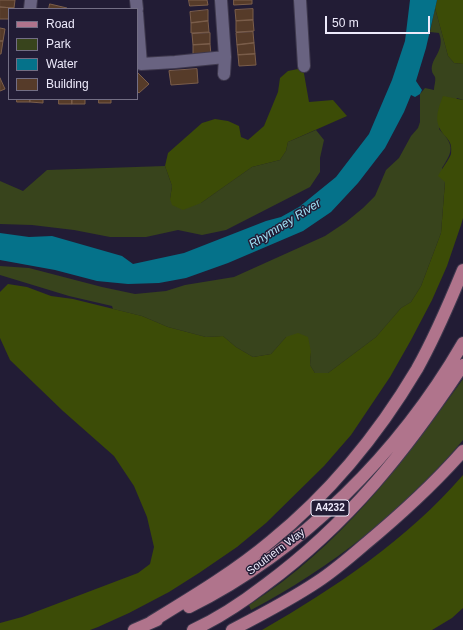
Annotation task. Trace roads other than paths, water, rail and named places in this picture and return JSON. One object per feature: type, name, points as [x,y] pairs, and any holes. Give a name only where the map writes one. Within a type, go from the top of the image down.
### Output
[{"type":"main road","points":[[151,622],[213,584],[270,542],[310,506],[354,458],[374,433],[416,369],[434,337],[463,270]]},
{"type":"main road","name":"Southern Way","points":[[134,630],[186,609],[219,593],[275,554],[309,527],[352,488],[406,427],[454,359],[463,343]]},
{"type":"main road","name":"Southern Way","points":[[193,630],[208,623],[248,598],[288,568],[358,503],[416,433],[463,365]]},
{"type":"main road","points":[[232,630],[269,612],[317,582],[341,564],[408,507],[463,451]]},
{"type":"street","points":[[221,0],[225,57],[224,74]]},
{"type":"street","points":[[300,0],[304,66]]},
{"type":"street","points":[[138,26],[141,64],[225,57]]},
{"type":"water","name":"Rhymney River","points":[[410,0],[437,0],[426,48],[416,81],[422,90],[420,94],[415,97],[411,95],[404,112],[385,148],[358,183],[331,212],[303,231],[228,263],[186,278],[159,283],[128,284],[97,281],[55,270],[0,260],[0,233],[29,237],[52,236],[122,256],[133,264],[184,253],[266,221],[281,217],[299,207],[336,177],[369,134],[392,80],[405,41]]}]
